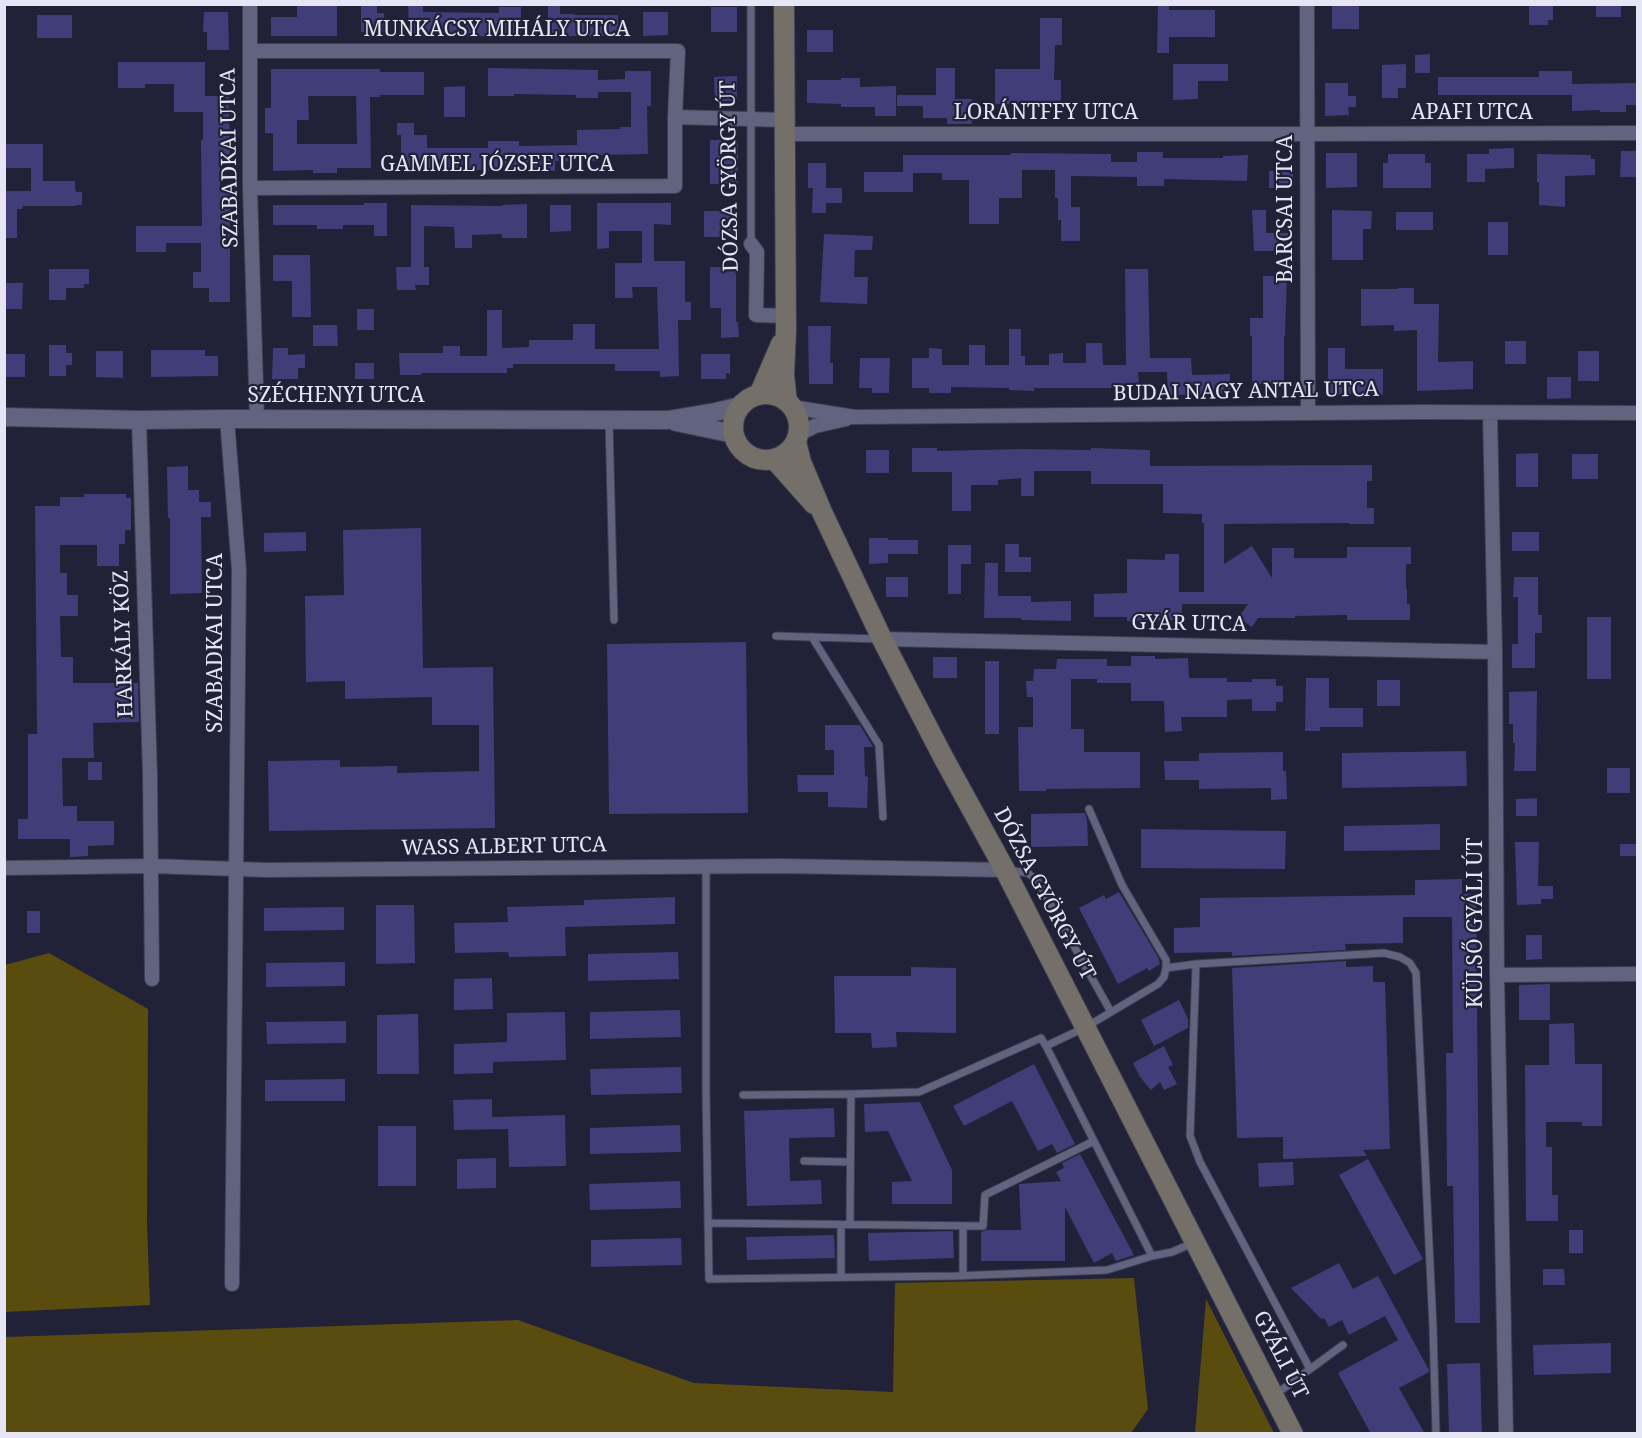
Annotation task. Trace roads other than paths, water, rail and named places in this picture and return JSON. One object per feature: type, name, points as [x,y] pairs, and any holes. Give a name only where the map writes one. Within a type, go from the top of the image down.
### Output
[{"type":"main road","points":[[784,4],[786,323],[784,375],[790,405],[797,416],[799,425],[797,438],[790,450],[783,456],[763,460],[753,458],[745,452],[738,444],[734,434],[736,415],[741,406],[759,395],[772,395],[790,405]]},
{"type":"main road","points":[[759,395],[786,323]]},
{"type":"main road","name":"DÓZSA GYÖRGY ÚT","points":[[797,438],[801,462],[822,512],[882,639],[1005,870],[1224,1298]]},
{"type":"main road","name":"DÓZSA GYÖRGY ÚT","points":[[774,459],[822,512]]},
{"type":"main road","name":"GYÁLI ÚT","points":[[1224,1298],[1293,1434]]},
{"type":"street","name":"SZABADKAI UTCA","points":[[250,4],[250,188],[257,418]]},
{"type":"street","name":"BARCSAI UTCA","points":[[1307,4],[1308,413]]},
{"type":"street","name":"MUNKÁCSY MIHÁLY UTCA","points":[[250,51],[678,51],[675,117]]},
{"type":"street","name":"LORÁNTFFY UTCA","points":[[675,117],[751,119],[784,127],[1307,134]]},
{"type":"street","name":"GAMMEL JÓZSEF UTCA","points":[[250,188],[675,186],[675,117]]},
{"type":"street","name":"APAFI UTCA","points":[[1307,134],[1638,133]]},
{"type":"street","name":"DÓZSA GYÖRGY ÚT","points":[[751,244],[757,252],[756,315],[786,323]]},
{"type":"street","name":"BUDAI NAGY ANTAL UTCA","points":[[790,405],[854,417],[1638,413]]},
{"type":"street","name":"SZÉCHENYI UTCA","points":[[4,417],[139,420],[257,418],[668,420],[741,406]]},
{"type":"street","name":"KÜLSŐ GYÁLI ÚT","points":[[1490,413],[1495,651],[1497,975],[1506,1434]]},
{"type":"street","name":"BUDAI NAGY ANTAL UTCA","points":[[797,438],[815,426],[854,417]]},
{"type":"street","name":"SZABADKAI UTCA","points":[[227,418],[239,570],[232,1284]]},
{"type":"street","name":"HARKÁLY KÖZ","points":[[139,420],[149,763],[152,979]]},
{"type":"street","name":"SZÉCHENYI UTCA","points":[[668,420],[734,434]]},
{"type":"street","name":"GYÁR UTCA","points":[[882,639],[1495,651]]},
{"type":"street","name":"WASS ALBERT UTCA","points":[[4,868],[151,866],[267,870],[780,866],[1005,870]]},
{"type":"street","points":[[1497,975],[1638,974]]},
{"type":"lane","name":"DÓZSA GYÖRGY ÚT","points":[[751,4],[751,244]]},
{"type":"lane","points":[[609,419],[615,620]]},
{"type":"lane","points":[[776,636],[882,639]]},
{"type":"lane","points":[[812,637],[879,745],[883,817]]},
{"type":"lane","points":[[1046,1046],[1086,1027],[1158,984],[1164,977],[1166,968],[1166,960],[1122,885],[1089,809]]},
{"type":"lane","points":[[706,866],[709,1279],[963,1276],[1107,1270],[1172,1252],[1196,1242]]},
{"type":"lane","points":[[1005,870],[1028,873],[1038,882],[1111,1012]]},
{"type":"lane","points":[[1166,968],[1196,964],[1384,953],[1400,957],[1410,963],[1416,973],[1436,1434]]},
{"type":"lane","points":[[1196,964],[1190,1136],[1200,1162],[1310,1369]]},
{"type":"lane","points":[[743,1095],[851,1095],[919,1092],[1041,1038],[1152,1256]]},
{"type":"lane","points":[[850,1225],[851,1095]]},
{"type":"lane","points":[[708,1223],[983,1226],[985,1195],[1094,1141]]},
{"type":"lane","points":[[804,1161],[850,1162]]},
{"type":"lane","points":[[841,1225],[841,1278]]},
{"type":"lane","points":[[963,1226],[963,1276]]},
{"type":"lane","points":[[1274,1396],[1343,1346]]}]
